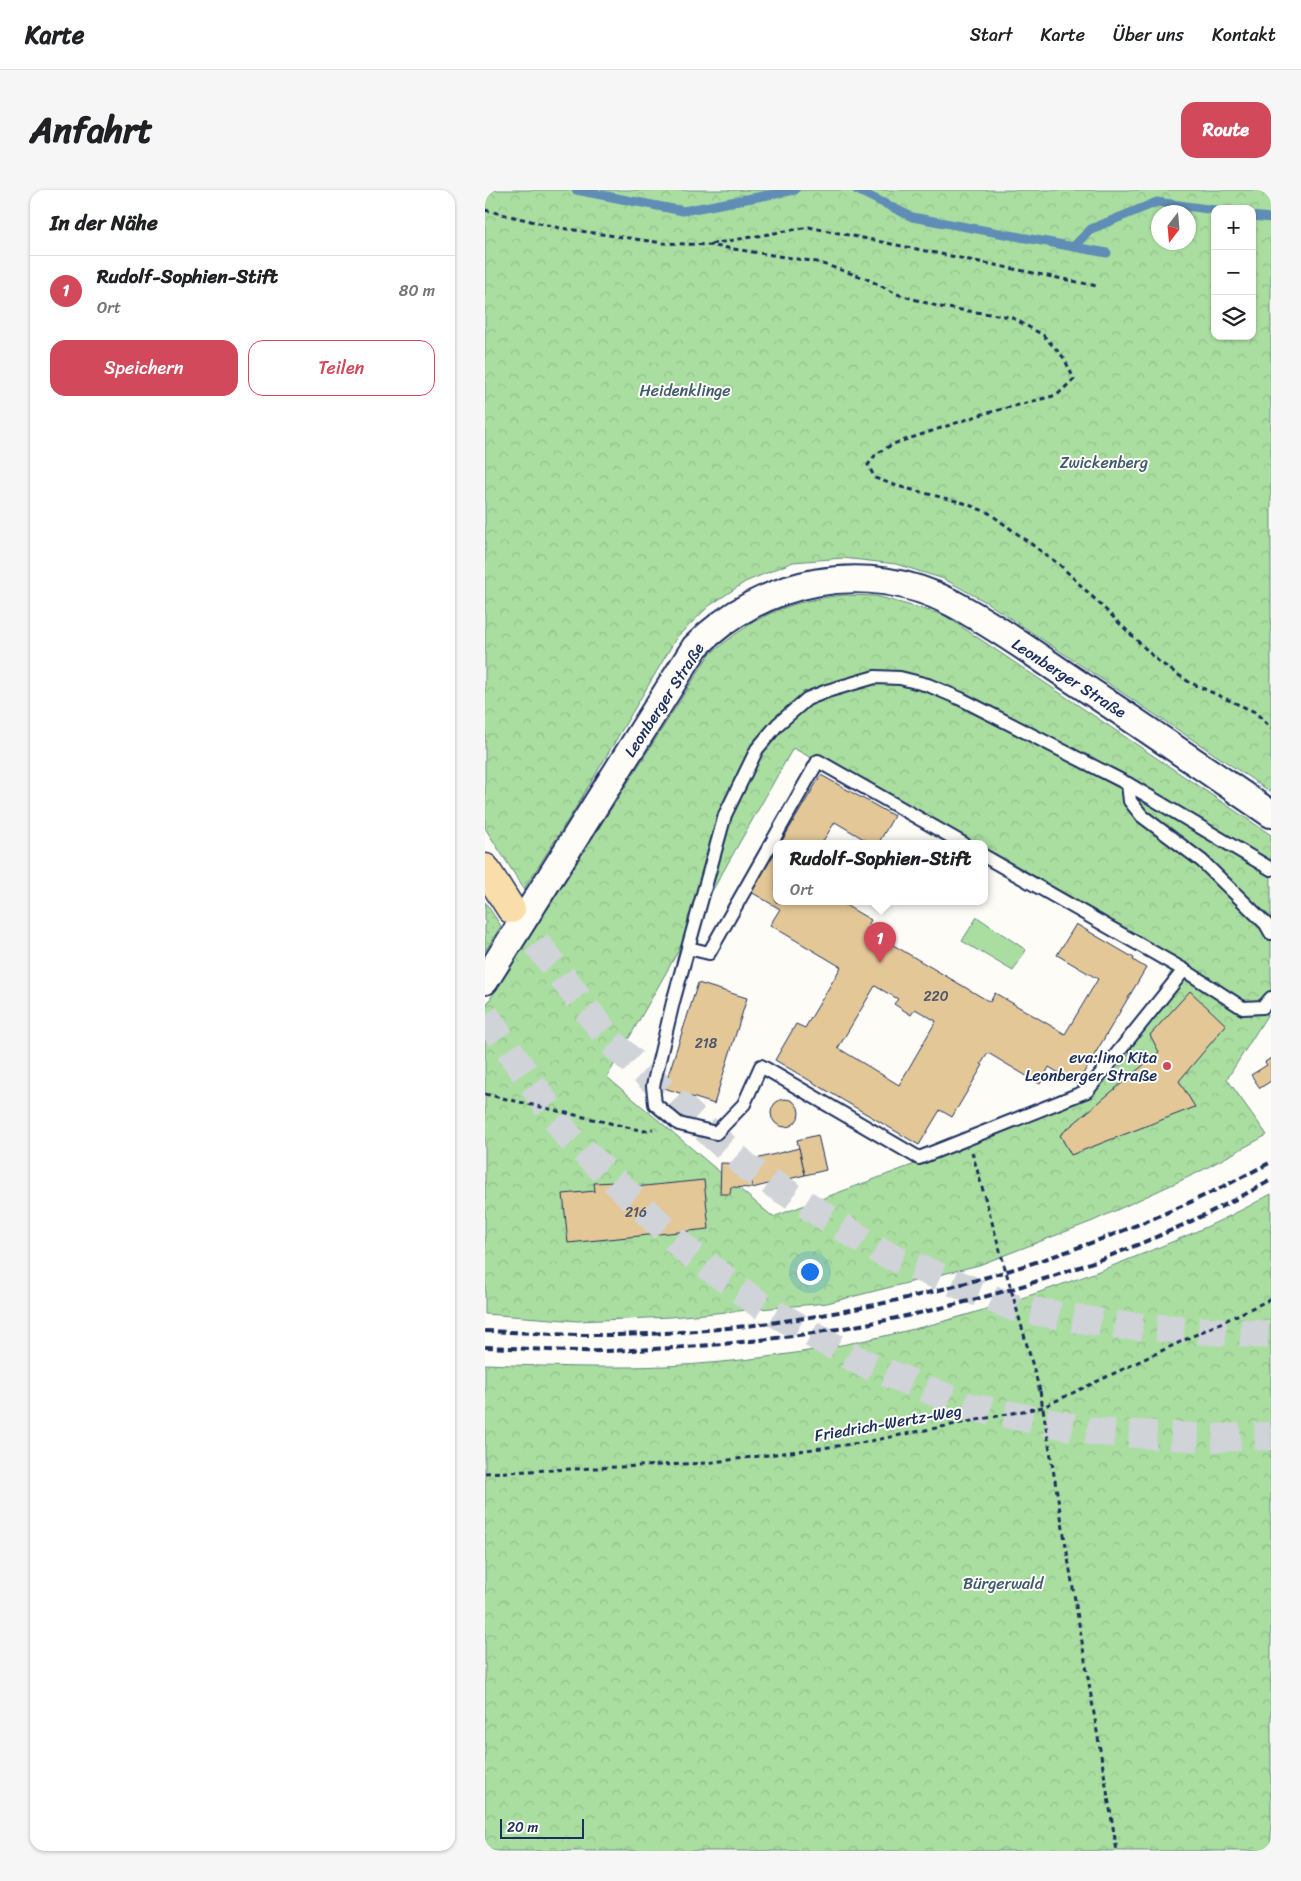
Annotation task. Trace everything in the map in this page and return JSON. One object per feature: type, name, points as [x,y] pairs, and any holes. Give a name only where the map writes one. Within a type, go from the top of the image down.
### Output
[{"type":"highway","points":[[485,868],[511,909]]},
{"type":"street","name":"Leonberger Straße","points":[[485,981],[695,647],[713,629],[736,612],[772,594],[817,581],[863,580],[893,583],[951,602],[1115,708],[1271,814]]},
{"type":"lane","points":[[1184,970],[1087,1092],[919,1158],[761,1066],[744,1104],[716,1133],[679,1124],[655,1104],[653,1086],[688,948],[725,815],[757,749],[778,724],[807,699],[827,690],[875,677],[900,678],[928,685],[961,698],[1128,784],[1271,869]]},
{"type":"lane","points":[[773,840],[818,761],[957,840]]},
{"type":"lane","points":[[1128,784],[1129,801],[1142,816],[1202,861],[1266,924],[1271,933]]},
{"type":"lane","points":[[688,948],[709,953],[773,840]]},
{"type":"lane","points":[[988,858],[1184,970],[1243,1008],[1263,1007],[1271,998]]},
{"type":"path","points":[[485,210],[560,228],[663,243],[708,245],[817,262],[865,278],[897,294],[940,307],[1011,317],[1043,335],[1064,358],[1074,379],[1057,395],[983,414],[893,444],[876,454],[868,465],[875,478],[897,486],[964,503],[989,513],[1061,566],[1158,661],[1189,682],[1255,712],[1271,728]]},
{"type":"path","points":[[708,245],[809,227],[1097,286]]},
{"type":"path","points":[[485,1094],[643,1131]]},
{"type":"path","points":[[972,1152],[1040,1392],[1117,1851]]},
{"type":"path","name":"Friedrich-Wertz-Weg","points":[[485,1473],[716,1462],[861,1444],[1043,1407],[1271,1299]]},
{"type":"green space","name":"Zwickenberg","points":[[485,190],[1271,190],[1271,792],[986,602],[944,579],[896,564],[843,558],[793,562],[745,582],[709,606],[677,637],[575,809],[524,889],[485,828]]},
{"type":"green space","points":[[844,595],[876,596],[944,615],[1271,835],[1271,1009],[1227,1079],[1267,1135],[1197,1173],[1093,1221],[979,1265],[827,1303],[671,1317],[578,1321],[485,1314],[485,1007],[709,655],[756,621],[771,613],[804,602]],"holes":[[[793,748],[963,840],[988,840],[988,854],[1178,958],[1123,1064],[998,1133],[773,1217],[607,1077]]]},
{"type":"green space","points":[[485,902],[501,926],[485,951]]},
{"type":"green space","points":[[977,917],[1026,950],[1013,971],[962,941]]},
{"type":"green space","name":"Bürgerwald","points":[[1271,1194],[1271,1851],[485,1851],[485,1364],[604,1367],[692,1365],[820,1349],[869,1339],[965,1315],[1060,1285],[1191,1234]]},
{"type":"building","points":[[821,775],[894,816],[880,840],[865,840],[835,822],[824,840],[782,840]]},
{"type":"building","points":[[773,855],[773,905],[751,892]]},
{"type":"building","points":[[773,905],[845,905],[871,920],[866,929],[990,1002],[995,993],[1065,1034],[1098,979],[1057,955],[1076,924],[1134,958],[1133,960],[1146,968],[1077,1084],[1049,1067],[1040,1084],[988,1053],[981,1064],[983,1065],[952,1117],[940,1110],[919,1145],[775,1060],[796,1024],[805,1028],[841,967],[770,925],[780,909]],"holes":[[[875,986],[898,999],[894,1004],[911,1015],[915,1009],[936,1021],[899,1085],[838,1048]]]},
{"type":"building","points":[[698,983],[747,998],[714,1104],[664,1088]]},
{"type":"building","name":"eva:lino Kita Leonberger Straße","points":[[1190,991],[1226,1025],[1179,1081],[1195,1107],[1071,1155],[1060,1135],[1159,1052],[1150,1035]]},
{"type":"building","points":[[1271,1058],[1271,1081],[1260,1088],[1251,1075],[1267,1065],[1265,1062]]},
{"type":"building","points":[[785,1099],[795,1103],[799,1113],[795,1123],[785,1127],[775,1123],[771,1113],[775,1103]]},
{"type":"building","points":[[818,1135],[826,1170],[805,1175],[797,1140]]},
{"type":"building","points":[[799,1148],[805,1175],[752,1188],[752,1160]]},
{"type":"building","points":[[721,1163],[752,1164],[752,1188],[731,1187],[730,1194],[720,1194]]},
{"type":"building","points":[[704,1180],[709,1229],[568,1243],[563,1194],[595,1191],[594,1183],[614,1182],[615,1189]]},
{"type":"waterway","name":"Heidenklinge","points":[[576,190],[683,211],[795,190]]},
{"type":"waterway","name":"Heidenklinge","points":[[857,190],[912,217],[1107,253]]},
{"type":"waterway","points":[[1073,247],[1091,229],[1157,202],[1211,209]]},
{"type":"waterway","points":[[1256,216],[1271,218]]},
{"type":"tunnel","points":[[511,909],[611,1042],[748,1168],[883,1253],[1015,1308],[1115,1325],[1271,1335]]},
{"type":"tunnel","points":[[485,1015],[568,1136],[686,1250],[759,1304],[861,1362],[970,1407],[1097,1432],[1215,1438],[1271,1436]]},
{"type":"railway","points":[[485,1331],[579,1335],[667,1333],[757,1325],[847,1311],[936,1291],[1024,1266],[1110,1236],[1192,1201],[1271,1162]]},
{"type":"railway","points":[[485,1347],[586,1351],[687,1347],[774,1338],[860,1325],[946,1307],[1030,1283],[1113,1255],[1193,1220],[1271,1180]]},
{"type":"place","name":"Rudolf-Sophien-Stift","points":[[880,963]]},
{"type":"place","name":"eva:lino Kita Leonberger Straße","points":[[1167,1066]]}]
